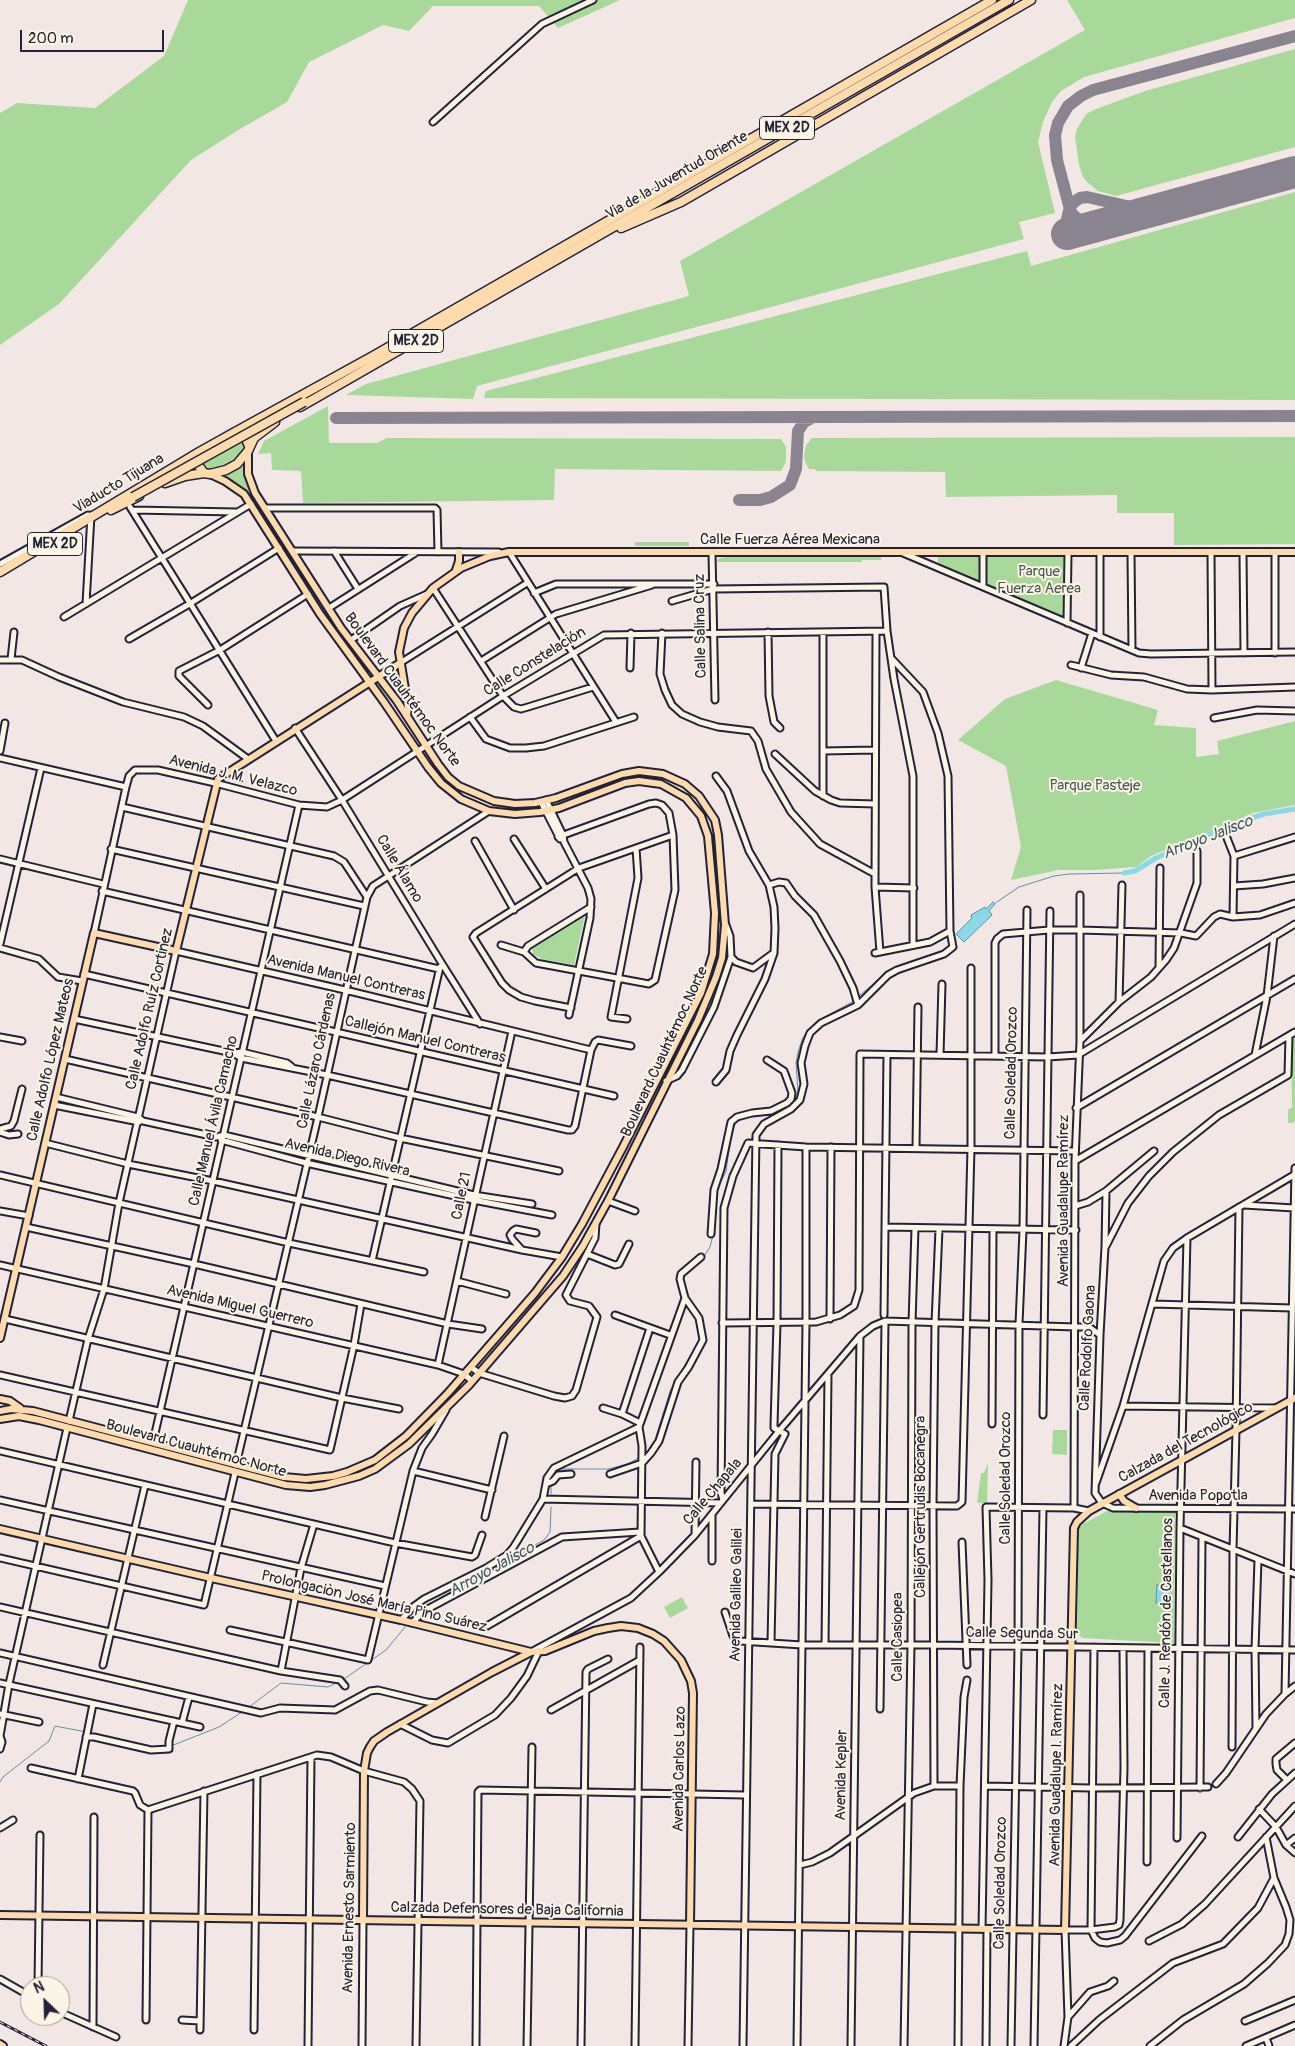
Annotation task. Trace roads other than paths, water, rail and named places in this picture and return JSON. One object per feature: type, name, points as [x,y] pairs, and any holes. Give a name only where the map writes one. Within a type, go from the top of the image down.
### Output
[{"type":"highway","name":"Via de la Juventud Oriente","points":[[235,432],[381,351],[992,0]]},
{"type":"highway","name":"Via de la Juventud Oriente","points":[[342,384],[1009,0]]},
{"type":"highway","points":[[593,240],[681,202],[1031,0]]},
{"type":"highway","name":"MEX 2D","points":[[110,510],[175,478],[219,472],[237,464],[258,434],[271,424],[342,384]]},
{"type":"highway","name":"Viaducto Tijuana","points":[[0,577],[133,497],[304,402],[332,387],[342,384]]},
{"type":"highway","points":[[235,432],[245,437],[248,448]]},
{"type":"highway","name":"MEX 2D","points":[[201,451],[235,432]]},
{"type":"highway","points":[[201,451],[198,456],[198,465],[207,473]]},
{"type":"highway","name":"Viaducto Tijuana","points":[[0,572],[201,451]]},
{"type":"main road","name":"Boulevard Cuauhtémoc Norte","points":[[0,1411],[22,1409],[235,1473],[297,1487],[325,1485],[359,1476],[375,1469],[400,1452],[448,1407],[563,1276],[608,1201],[698,1020],[716,977],[723,951],[726,925],[715,820],[699,796],[685,784],[663,774],[639,771],[622,774],[544,801],[504,803],[464,789],[443,771],[407,716],[350,640],[292,551],[251,486],[248,474],[248,448]]},
{"type":"main road","name":"Boulevard Cuauhtémoc Norte","points":[[0,1419],[19,1416],[68,1424],[153,1442],[272,1475],[296,1479],[333,1476],[356,1469],[375,1460],[393,1447],[417,1425],[471,1367],[535,1293],[562,1258],[618,1156],[701,993],[713,954],[715,914],[710,852],[705,823],[691,802],[672,788],[652,781],[625,783],[548,811],[515,814],[489,811],[461,799],[434,776],[370,682],[332,633],[251,504],[238,489],[207,473]]},
{"type":"main road","points":[[456,570],[459,552]]},
{"type":"main road","name":"Calle Fuerza Aérea Mexicana","points":[[407,716],[408,707],[400,664],[399,647],[404,628],[412,613],[433,588],[456,570],[480,559],[510,552],[1295,552]]},
{"type":"main road","points":[[216,783],[222,775],[248,758],[400,664]]},
{"type":"main road","name":"Calle Adolfo Ruíz Cortinez","points":[[176,951],[216,783]]},
{"type":"main road","name":"Avenida Manuel Contreras","points":[[94,933],[176,951]]},
{"type":"main road","name":"Calle Adolfo López Mateos","points":[[0,1338],[94,933]]},
{"type":"main road","points":[[0,1399],[10,1401],[22,1409]]},
{"type":"main road","name":"Calzada del Tecnológico","points":[[1088,1511],[1293,1399]]},
{"type":"main road","points":[[1120,1494],[1124,1501],[1136,1508]]},
{"type":"main road","name":"Avenida Guadalupe I. Ramírez","points":[[1066,1930],[1074,1528],[1082,1515],[1088,1511]]},
{"type":"main road","name":"Prolongaciòn José María Pino Suárez","points":[[0,1529],[128,1560],[379,1614],[535,1652]]},
{"type":"main road","name":"Avenida Carlos Lazo","points":[[535,1652],[594,1631],[621,1626],[638,1628],[653,1634],[664,1641],[681,1660],[691,1681],[693,1703],[690,1925]]},
{"type":"main road","name":"Calle Chapala","points":[[364,1771],[367,1753],[374,1741],[437,1703],[535,1652]]},
{"type":"main road","name":"Avenida Ernesto Sarmiento","points":[[363,1921],[364,1771]]},
{"type":"main road","name":"Calzada Defensores de Baja California","points":[[0,1915],[1066,1930]]},
{"type":"street","points":[[433,122],[542,24],[593,0]]},
{"type":"street","points":[[64,617],[251,504]]},
{"type":"street","points":[[265,508],[435,508],[437,510],[438,552]]},
{"type":"street","points":[[237,512],[132,509],[276,741]]},
{"type":"street","points":[[0,564],[91,513],[86,604]]},
{"type":"street","points":[[128,639],[191,604],[279,548]]},
{"type":"street","points":[[292,551],[510,552],[616,722]]},
{"type":"street","points":[[334,552],[358,589]]},
{"type":"street","points":[[329,608],[417,552]]},
{"type":"street","name":"Calle Salina Cruz","points":[[712,552],[714,587],[714,700]]},
{"type":"street","points":[[902,552],[1132,650],[1151,654],[1295,652]]},
{"type":"street","points":[[983,552],[983,586]]},
{"type":"street","points":[[1274,653],[1275,552]]},
{"type":"street","points":[[1067,623],[1068,553]]},
{"type":"street","points":[[1100,553],[1100,637]]},
{"type":"street","points":[[1131,553],[1132,650]]},
{"type":"street","points":[[1211,553],[1212,690]]},
{"type":"street","points":[[1243,553],[1244,653]]},
{"type":"street","points":[[400,664],[527,582]]},
{"type":"street","points":[[534,593],[556,584],[714,587],[884,587],[887,631],[913,776],[913,945]]},
{"type":"street","points":[[481,662],[550,618],[567,610],[652,585]]},
{"type":"street","points":[[672,601],[714,587]]},
{"type":"street","points":[[433,588],[503,696],[514,707],[521,709],[593,686]]},
{"type":"street","points":[[208,705],[179,676],[179,671],[220,650],[308,594]]},
{"type":"street","points":[[350,640],[400,606],[427,594]]},
{"type":"street","name":"Calle Constelación","points":[[342,800],[503,696],[604,635],[631,633],[887,631]]},
{"type":"street","points":[[11,659],[14,632]]},
{"type":"street","points":[[768,632],[769,696],[773,717],[776,725],[780,728]]},
{"type":"street","points":[[823,632],[823,796]]},
{"type":"street","points":[[876,632],[875,887],[877,952],[930,942],[950,931]]},
{"type":"street","points":[[630,668],[631,633]]},
{"type":"street","points":[[662,633],[660,674],[672,705],[682,714],[700,722],[718,727],[751,731],[756,735],[766,769],[791,812],[820,844],[875,874]]},
{"type":"street","points":[[1081,668],[1092,634]]},
{"type":"street","points":[[756,1144],[756,1135],[764,1124],[791,1109],[800,1100],[804,1084],[802,1064],[805,1046],[810,1033],[821,1022],[858,1006],[888,975],[897,970],[944,954],[953,947],[950,931],[948,776],[940,741],[923,692],[892,659]]},
{"type":"street","points":[[0,660],[22,660],[59,678],[123,702],[184,717],[203,726],[248,758]]},
{"type":"street","points":[[1071,665],[1111,676],[1144,677],[1178,688],[1212,690],[1295,687]]},
{"type":"street","points":[[1214,718],[1257,710],[1295,711]]},
{"type":"street","points":[[470,717],[486,739],[510,748],[526,748],[544,746],[634,717]]},
{"type":"street","points":[[0,751],[5,723]]},
{"type":"street","name":"Calle Álamo","points":[[295,728],[390,877],[440,965],[480,1024]]},
{"type":"street","points":[[823,751],[875,750]]},
{"type":"street","points":[[775,754],[815,791],[823,796],[840,803],[875,804]]},
{"type":"street","points":[[0,758],[126,787]]},
{"type":"street","points":[[0,944],[41,768]]},
{"type":"street","name":"Avenida J. M. Velazco","points":[[126,787],[132,772],[158,770],[299,805],[318,808],[327,807],[342,800]]},
{"type":"street","points":[[716,776],[727,791],[749,851],[769,885],[774,907],[774,953],[765,979],[730,1051],[726,1070],[716,1082]]},
{"type":"street","name":"Calle Adolfo López Mateos","points":[[94,933],[103,884],[126,787]]},
{"type":"street","points":[[544,801],[560,836]]},
{"type":"street","points":[[501,945],[524,952],[536,963],[650,984],[655,980],[675,890],[673,835],[669,813],[662,805],[656,803],[560,836]]},
{"type":"street","name":"Calle Manuel Ávila Camacho","points":[[153,1442],[299,805]]},
{"type":"street","points":[[122,807],[339,858],[367,897]]},
{"type":"street","name":"Calle Lázaro Cárdenas","points":[[236,1465],[318,1117],[364,906],[370,889],[489,811]]},
{"type":"street","points":[[548,811],[553,828],[564,842],[588,888],[591,908],[580,971],[569,1015]]},
{"type":"street","points":[[1225,833],[1234,856],[1233,917]]},
{"type":"street","points":[[571,1008],[521,997],[510,990],[502,983],[473,937],[476,933],[579,868],[673,835]]},
{"type":"street","points":[[1234,856],[1295,837]]},
{"type":"street","points":[[514,839],[546,889]]},
{"type":"street","points":[[475,841],[514,910]]},
{"type":"street","points":[[627,1019],[610,1017],[638,878],[636,848]]},
{"type":"street","points":[[111,849],[364,906]]},
{"type":"street","points":[[1080,1041],[1119,1002],[1159,968],[1174,948],[1197,883],[1197,851]]},
{"type":"street","points":[[0,859],[103,884]]},
{"type":"street","points":[[1159,968],[1160,868]]},
{"type":"street","points":[[1234,886],[1263,884],[1295,878]]},
{"type":"street","points":[[769,885],[779,882],[786,883],[795,896],[814,915],[840,961],[853,988],[858,1006]]},
{"type":"street","points":[[1119,1002],[1122,886]]},
{"type":"street","points":[[875,887],[914,888]]},
{"type":"street","points":[[102,891],[355,949],[440,965],[428,1010],[372,1261]]},
{"type":"street","name":"Avenida Guadalupe Ramírez","points":[[1074,1508],[1075,1161],[1080,1041],[1080,894]]},
{"type":"street","points":[[995,1056],[995,944],[999,936],[1006,933],[1027,931],[1080,930],[1180,933],[1194,936],[1199,935],[1214,917],[1220,914],[1233,917],[1260,915],[1295,903]]},
{"type":"street","points":[[524,952],[528,946],[591,908]]},
{"type":"street","name":"Calle Soledad Orozco","points":[[1011,2046],[1014,1787],[1018,1647],[1019,1324],[1023,1230],[1027,910]]},
{"type":"street","points":[[1043,1415],[1050,911]]},
{"type":"street","points":[[722,1322],[806,1323],[830,1319],[854,1306],[859,1290],[860,1054],[1048,1058],[1078,1055],[1295,924]]},
{"type":"street","points":[[666,1082],[677,1076],[686,1062],[714,1007],[731,957],[730,936],[726,925]]},
{"type":"street","points":[[1255,1056],[1267,996],[1274,936]]},
{"type":"street","name":"Callejón Manuel Contreras","points":[[0,948],[39,959],[58,977],[83,978],[168,993],[614,1096]]},
{"type":"street","name":"Avenida Manuel Contreras","points":[[176,951],[592,1050]]},
{"type":"street","name":"Calle Adolfo Ruíz Cortinez","points":[[0,1749],[2,1714],[75,1391],[88,1339],[104,1289],[119,1203],[176,951]]},
{"type":"street","points":[[731,957],[736,962],[753,968],[774,953]]},
{"type":"street","points":[[751,1504],[933,1506],[960,1505],[962,1502],[971,1148],[971,968]]},
{"type":"street","points":[[1076,1108],[1295,980]]},
{"type":"street","points":[[940,1056],[942,984]]},
{"type":"street","points":[[916,1148],[918,1007]]},
{"type":"street","points":[[74,1019],[287,1063],[292,1067],[572,1130],[575,1126],[592,1050],[598,1040],[631,1046]]},
{"type":"street","name":"Calle 21","points":[[438,1365],[512,1031]]},
{"type":"street","points":[[1075,1161],[1295,1032]]},
{"type":"street","points":[[1105,1247],[1128,1203],[1149,1176],[1173,1152],[1220,1115],[1288,1075],[1289,1036]]},
{"type":"street","points":[[0,1037],[22,1041]]},
{"type":"street","points":[[884,1315],[887,1054]]},
{"type":"street","points":[[65,1059],[318,1117],[400,1138],[560,1171]]},
{"type":"street","points":[[711,1234],[714,1190],[721,1169],[731,1122],[737,1117],[771,1111],[791,1099],[792,1093],[784,1070],[767,1060]]},
{"type":"street","points":[[0,1130],[11,1126],[14,1121],[22,1089]]},
{"type":"street","points":[[791,1099],[800,1100]]},
{"type":"street","name":"Avenida Diego Rivera","points":[[55,1101],[139,1121],[308,1155],[390,1178],[474,1198]]},
{"type":"street","points":[[0,1130],[9,1135],[18,1134]]},
{"type":"street","name":"Avenida Diego Rivera","points":[[223,1138],[306,1163],[390,1178]]},
{"type":"street","points":[[46,1143],[128,1164],[562,1258]]},
{"type":"street","points":[[543,1499],[722,1502],[724,1208],[733,1176],[748,1143],[806,1147],[971,1148],[1076,1152]]},
{"type":"street","name":"Avenida Galileo Galilei","points":[[743,2046],[745,1795],[756,1144]]},
{"type":"street","points":[[771,1642],[775,1454],[785,1434],[774,1428],[777,1323],[778,1145]]},
{"type":"street","points":[[797,2046],[806,1323],[806,1147]]},
{"type":"street","points":[[830,1319],[831,1147]]},
{"type":"street","points":[[1075,1206],[1088,1202],[1106,1191],[1154,1152]]},
{"type":"street","points":[[1095,1488],[1123,1406],[1154,1304],[1164,1261],[1173,1248],[1187,1238],[1294,1172]]},
{"type":"street","points":[[1285,1694],[1288,1572],[1292,1509],[1294,1172]]},
{"type":"street","points":[[0,1175],[288,1243],[424,1272]]},
{"type":"street","name":"Calle Rodolfo Gaona","points":[[1102,1503],[1095,1488],[1106,1191]]},
{"type":"street","points":[[474,1198],[532,1204]]},
{"type":"street","points":[[474,1198],[552,1214]]},
{"type":"street","points":[[608,1201],[635,1211]]},
{"type":"street","points":[[1241,1206],[1294,1208]]},
{"type":"street","points":[[1232,1748],[1233,1550],[1241,1206]]},
{"type":"street","points":[[0,1211],[29,1216]]},
{"type":"street","points":[[713,1220],[723,1222]]},
{"type":"street","points":[[471,1367],[479,1373],[561,1398],[572,1396],[576,1390],[597,1316],[589,1306],[567,1298],[567,1291],[595,1238],[596,1222]]},
{"type":"street","points":[[26,1227],[194,1264],[448,1324],[482,1329]]},
{"type":"street","points":[[885,1227],[1076,1230]]},
{"type":"street","name":"Calle Casiopea","points":[[904,2046],[907,1928],[912,1323],[915,1228]]},
{"type":"street","name":"Callejón Gertrudis Bocanegra","points":[[934,1786],[933,1506],[935,1323],[939,1228]]},
{"type":"street","points":[[522,1250],[512,1239],[510,1235],[512,1231],[516,1229],[536,1232]]},
{"type":"street","points":[[992,1424],[991,1325],[993,1229]]},
{"type":"street","name":"Calle J. Rendón de Castellanos","points":[[1177,1838],[1180,1528],[1187,1238]]},
{"type":"street","points":[[587,1254],[615,1265],[618,1264],[629,1244]]},
{"type":"street","points":[[610,1474],[642,1462],[651,1453],[658,1441],[678,1382],[703,1340],[699,1318],[685,1298],[680,1284],[680,1274],[701,1257]]},
{"type":"street","name":"Avenida Miguel Guerrero","points":[[0,1264],[438,1365],[464,1374],[472,1381]]},
{"type":"street","points":[[457,1281],[506,1294]]},
{"type":"street","points":[[660,1572],[640,1534],[642,1452],[640,1425],[670,1335],[685,1298]]},
{"type":"street","points":[[0,1374],[331,1450],[354,1346],[361,1304]]},
{"type":"street","points":[[1154,1304],[1292,1308]]},
{"type":"street","points":[[615,1315],[670,1335]]},
{"type":"street","points":[[5,1320],[342,1398],[399,1409]]},
{"type":"street","points":[[880,1709],[885,1322],[1076,1326],[1089,1327],[1100,1335]]},
{"type":"street","name":"Calle Chapala","points":[[535,1652],[630,1598],[660,1572],[695,1535],[779,1431],[860,1336],[873,1326],[885,1322]]},
{"type":"street","points":[[622,1414],[650,1328]]},
{"type":"street","name":"Avenida Kepler","points":[[851,2046],[851,1927],[857,1646],[860,1336]]},
{"type":"street","points":[[825,1645],[828,1374]]},
{"type":"street","points":[[1123,1406],[1278,1408]]},
{"type":"street","points":[[230,1630],[368,1660],[384,1586],[413,1471],[422,1448],[448,1407]]},
{"type":"street","points":[[603,1408],[622,1414],[640,1425]]},
{"type":"street","points":[[401,1620],[413,1607],[424,1599],[500,1560],[513,1548],[543,1499],[549,1483],[549,1474],[560,1464],[640,1425]]},
{"type":"street","points":[[485,1517],[504,1436]]},
{"type":"street","points":[[0,1451],[395,1543],[474,1556],[482,1536]]},
{"type":"street","points":[[695,1535],[696,1462]]},
{"type":"street","points":[[413,1471],[492,1490]]},
{"type":"street","points":[[0,1558],[204,1605],[235,1473]]},
{"type":"street","points":[[549,1483],[558,1475],[571,1474]]},
{"type":"street","points":[[102,1665],[145,1485]]},
{"type":"street","points":[[0,1500],[384,1586]]},
{"type":"street","name":"Avenida Popotla","points":[[1102,1503],[1113,1508],[1292,1509]]},
{"type":"street","points":[[986,2046],[984,1786],[988,1580],[986,1507],[1074,1508],[1088,1511]]},
{"type":"street","points":[[1034,2046],[1043,1508]]},
{"type":"street","points":[[712,1514],[712,1561]]},
{"type":"street","points":[[281,1671],[301,1568],[314,1524]]},
{"type":"street","points":[[1180,1528],[1295,1574]]},
{"type":"street","points":[[412,1623],[420,1614],[431,1607],[562,1537],[640,1534]]},
{"type":"street","points":[[487,1626],[640,1534]]},
{"type":"street","points":[[1200,1788],[1202,1538]]},
{"type":"street","points":[[962,1542],[967,1665]]},
{"type":"street","points":[[1256,1729],[1255,1649],[1258,1560]]},
{"type":"street","points":[[0,1607],[281,1671],[343,1682]]},
{"type":"street","points":[[725,1612],[734,1638],[748,1642]]},
{"type":"street","name":"Calle Segunda Sur","points":[[748,1642],[857,1646],[965,1645],[1295,1650]]},
{"type":"street","points":[[635,2046],[640,1647]]},
{"type":"street","points":[[1094,1647],[1091,1788],[1091,1930],[1095,1938],[1100,1942],[1107,1943],[1120,1940],[1125,1936],[1202,1836]]},
{"type":"street","points":[[1066,1930],[1115,1928],[1119,1925],[1122,1908],[1124,1788],[1123,1648]]},
{"type":"street","points":[[1147,1862],[1148,1648]]},
{"type":"street","points":[[400,1724],[432,1740],[448,1743],[495,1714],[511,1698],[527,1676],[535,1652]]},
{"type":"street","points":[[0,1654],[261,1712],[280,1708],[335,1710],[370,1691],[378,1690],[437,1703]]},
{"type":"street","points":[[581,2046],[587,1671],[608,1659]]},
{"type":"street","points":[[551,1710],[640,1660]]},
{"type":"street","points":[[958,2046],[960,1786],[964,1697],[967,1680]]},
{"type":"street","points":[[0,1683],[200,1727]]},
{"type":"street","points":[[1216,1784],[1266,1714],[1295,1686]]},
{"type":"street","points":[[182,1723],[189,1697]]},
{"type":"street","points":[[78,1780],[93,1704]]},
{"type":"street","points":[[2,1714],[39,1722]]},
{"type":"street","points":[[86,1736],[94,1736],[151,1750],[169,1746],[174,1721]]},
{"type":"street","points":[[1287,1780],[1277,1770],[1276,1760],[1295,1743]]},
{"type":"street","points":[[527,2046],[532,1747]]},
{"type":"street","points":[[148,1810],[317,1755],[332,1757],[364,1771],[404,1782],[412,1789],[420,1801],[416,2046]]},
{"type":"street","points":[[308,2046],[311,1757]]},
{"type":"street","points":[[31,1768],[133,1791],[140,1805],[148,1810]]},
{"type":"street","points":[[1238,1837],[1259,1809],[1295,1773]]},
{"type":"street","points":[[254,2030],[257,1774]]},
{"type":"street","points":[[800,1865],[822,1858],[922,1789],[934,1786],[960,1786]]},
{"type":"street","points":[[984,1786],[1091,1788],[1208,1787]]},
{"type":"street","points":[[476,2046],[478,1792],[480,1790],[745,1795]]},
{"type":"street","points":[[200,2030],[204,1791]]},
{"type":"street","points":[[1149,1941],[1182,1924],[1206,1904],[1295,1806]]},
{"type":"street","points":[[1259,1809],[1276,1827],[1286,1845],[1295,1853]]},
{"type":"street","points":[[146,2020],[148,1810]]},
{"type":"street","points":[[93,2027],[94,1817]]},
{"type":"street","points":[[0,1828],[13,1820]]},
{"type":"street","points":[[38,1976],[40,1835]]},
{"type":"street","points":[[1150,2046],[1183,2020],[1244,1984],[1268,1963],[1285,1944],[1289,1934],[1290,1920],[1274,1878],[1266,1837]]},
{"type":"street","points":[[1286,1845],[1295,1838]]},
{"type":"street","points":[[1071,2046],[1099,2020],[1173,1964],[1224,1944],[1258,1908],[1274,1878]]},
{"type":"street","name":"Avenida Ernesto Sarmiento","points":[[362,2046],[363,1921]]},
{"type":"street","name":"Avenida Carlos Lazo","points":[[688,2046],[690,1925]]},
{"type":"street","name":"Avenida Guadalupe I. Ramírez","points":[[1064,2046],[1068,2017],[1066,1930]]},
{"type":"street","points":[[0,1979],[20,1990]]},
{"type":"street","points":[[1068,2017],[1090,1992],[1108,1986],[1114,1981]]},
{"type":"street","points":[[1246,2021],[1295,2000]]},
{"type":"street","points":[[70,2017],[116,2037]]},
{"type":"street","points":[[182,2020],[200,2021]]},
{"type":"street","points":[[1246,2046],[1295,2025]]},
{"type":"street","points":[[1266,2038],[1269,2046]]},
{"type":"water","points":[[993,902],[995,904],[989,911],[992,915],[964,942],[956,934],[972,918],[971,915],[985,907],[986,909]]},
{"type":"water","points":[[1157,1585],[1167,1585],[1166,1603],[1156,1603]]},
{"type":"waterway","name":"Arroyo Jalisco","points":[[1124,873],[1135,871],[1156,858],[1230,825],[1264,814],[1295,809]]},
{"type":"waterway","points":[[994,904],[1019,887],[1054,876],[1124,873]]},
{"type":"waterway","name":"Arroyo Jalisco","points":[[860,995],[877,981]]},
{"type":"waterway","name":"Arroyo Jalisco","points":[[798,1092],[796,1063],[803,1037],[817,1021],[854,1001]]},
{"type":"waterway","name":"Arroyo Jalisco","points":[[720,1183],[726,1172],[731,1134],[736,1122],[749,1116],[770,1115],[789,1106]]},
{"type":"waterway","name":"Arroyo Jalisco","points":[[703,1258],[710,1247],[713,1235]]},
{"type":"waterway","name":"Arroyo Jalisco","points":[[643,1454],[647,1452],[655,1440],[670,1391],[700,1336]]},
{"type":"waterway","name":"Arroyo Jalisco","points":[[551,1481],[553,1473],[559,1469],[608,1469],[628,1464],[640,1457]]},
{"type":"waterway","name":"Arroyo Jalisco","points":[[551,1485],[551,1494]]},
{"type":"waterway","name":"Arroyo Jalisco","points":[[411,1619],[417,1611],[544,1540],[550,1532],[551,1507]]},
{"type":"waterway","name":"Arroyo Jalisco","points":[[344,1679],[386,1650],[405,1627]]},
{"type":"waterway","name":"Arroyo Jalisco","points":[[249,1707],[281,1683],[328,1687],[340,1681]]},
{"type":"waterway","name":"Arroyo Jalisco","points":[[171,1746],[219,1727],[242,1712]]},
{"type":"waterway","name":"Arroyo Jalisco","points":[[0,1782],[3,1777],[49,1741],[55,1726],[86,1732]]},
{"type":"waterway","name":"Arroyo Jalisco","points":[[90,1733],[152,1747]]},
{"type":"waterway","name":"Arroyo Jalisco","points":[[156,1747],[167,1746]]},
{"type":"railway","points":[[0,2022],[46,2046]]},
{"type":"park label","name":"Parque Fuerza Aerea","points":[[1039,580]]},
{"type":"park label","name":"Parque Pasteje","points":[[1095,786]]}]
